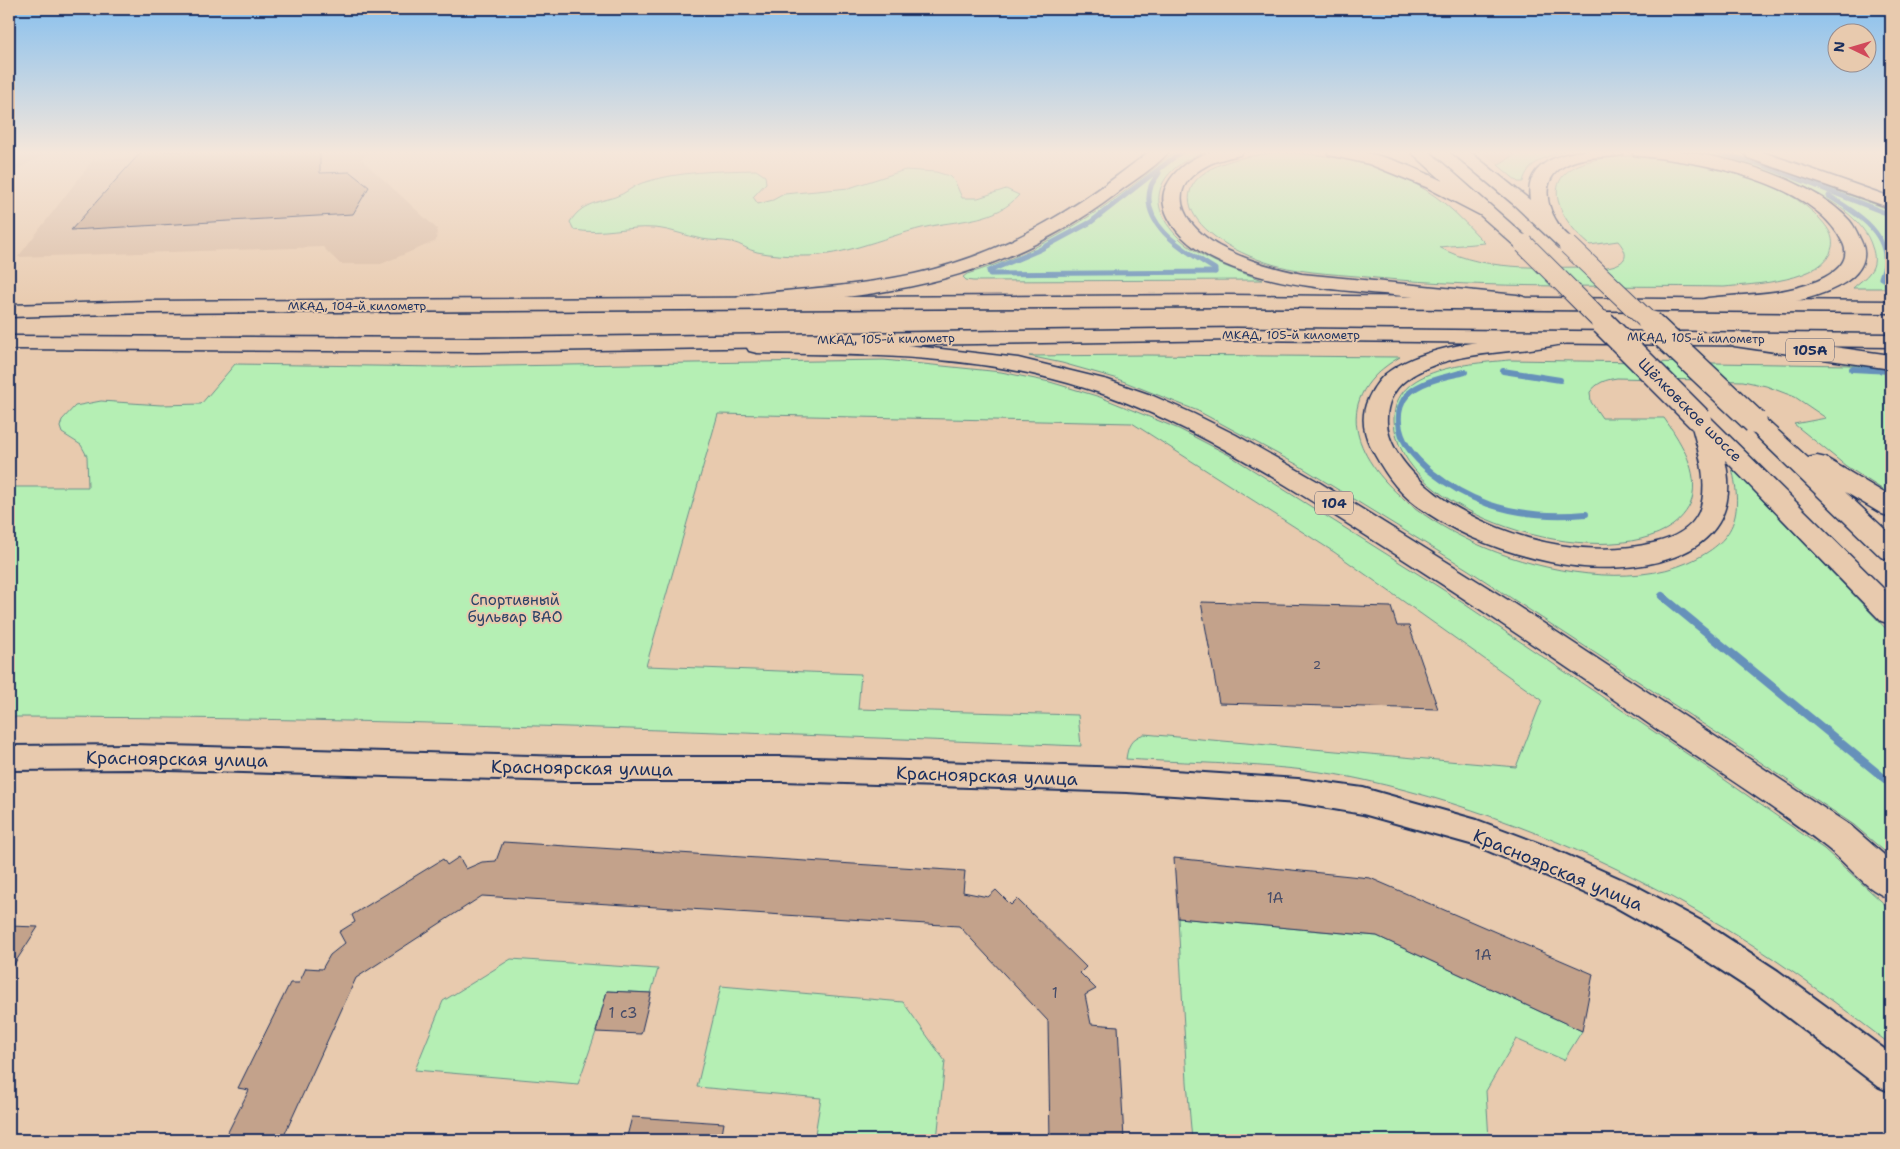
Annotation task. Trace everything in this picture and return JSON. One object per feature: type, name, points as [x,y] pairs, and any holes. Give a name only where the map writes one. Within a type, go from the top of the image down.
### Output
[{"type":"main road","points":[[705,305],[833,292],[914,280],[977,261],[1024,242],[1074,215],[1088,205]]},
{"type":"main road","points":[[1173,205],[1176,215],[1185,228],[1200,242],[1220,254],[1272,274],[1302,280],[1540,303]]},
{"type":"main road","points":[[1474,205],[1487,211]]},
{"type":"main road","name":"Щёлковское шоссе","points":[[1480,205],[1524,244],[1891,613]]},
{"type":"main road","points":[[1522,205],[1562,239],[1891,550]]},
{"type":"main road","points":[[1540,205],[1562,239]]},
{"type":"main road","points":[[1700,304],[1780,296],[1817,288],[1840,277],[1852,266],[1856,253],[1853,238],[1842,223],[1818,205]]},
{"type":"main road","points":[[705,305],[1225,301],[1891,307]]},
{"type":"main road","name":"МКАД, 104-й километр","points":[[9,311],[156,307],[705,305]]},
{"type":"main road","name":"МКАД, 105-й километр","points":[[691,343],[931,337],[1216,335],[1891,341]]},
{"type":"main road","points":[[1563,337],[1475,350],[1431,359],[1399,374],[1387,385],[1379,397],[1375,411],[1375,426],[1388,459],[1401,476],[1440,509],[1465,523],[1522,546],[1553,554],[1584,558],[1613,559],[1640,557],[1664,551],[1684,543],[1699,532],[1710,518],[1715,503],[1715,486],[1712,455],[1702,421]]},
{"type":"main road","name":"105A","points":[[1728,339],[1891,362]]},
{"type":"main road","points":[[9,343],[467,345],[691,343]]},
{"type":"main road","name":"104","points":[[691,343],[888,350],[1005,362],[1056,372],[1108,387],[1188,420],[1239,446],[1455,579],[1839,837],[1891,883]]},
{"type":"main road","points":[[1759,426],[1830,473],[1891,508]]},
{"type":"street","name":"Красноярская улица","points":[[9,758],[140,757],[569,769],[784,770],[1068,778],[1298,791],[1363,801],[1477,833],[1540,858],[1623,895],[1692,933],[1767,982],[1891,1075]]},
{"type":"shaded area","points":[[58,205],[411,205],[437,229],[436,241],[381,264],[340,264],[323,247],[18,257]]},
{"type":"green space","points":[[590,205],[1009,205],[990,215],[978,218],[931,226],[835,253],[802,256],[762,253],[732,242],[702,239],[654,228],[595,232],[574,230],[570,222],[579,211]]},
{"type":"green space","points":[[1106,205],[1159,205],[1163,217],[1172,231],[1187,245],[1224,266],[1263,280],[973,281],[966,280],[963,277],[1024,253],[1077,224]]},
{"type":"green space","points":[[1191,205],[1446,205],[1485,243],[1439,247],[1458,256],[1499,265],[1521,267],[1607,267],[1618,264],[1624,259],[1625,251],[1618,241],[1590,245],[1570,225],[1559,205],[1803,205],[1824,223],[1832,237],[1832,247],[1827,259],[1817,268],[1803,274],[1769,282],[1724,287],[1463,284],[1326,273],[1275,265],[1241,252],[1215,237],[1198,220]]},
{"type":"green space","points":[[1834,205],[1876,205],[1891,210],[1891,288],[1853,288],[1872,269],[1874,257],[1872,247],[1862,228]]},
{"type":"green space","points":[[1029,356],[1400,357],[1378,373],[1364,390],[1357,408],[1357,427],[1362,446],[1372,465],[1405,500],[1454,533],[1509,557],[1560,570],[1587,574],[1641,574],[1666,570],[1705,554],[1726,535],[1736,513],[1737,500],[1732,468],[1891,634],[1891,857],[1854,825],[1729,741],[1467,569],[1298,465],[1198,411],[1115,378]]},
{"type":"green space","name":"Спортивный бульвар ВАО","points":[[884,360],[1001,372],[1050,382],[1100,397],[1179,429],[1229,455],[1442,589],[1705,766],[1824,849],[1891,910],[1891,1045],[1773,958],[1698,912],[1618,870],[1536,833],[1494,817],[1408,791],[1336,774],[1276,767],[1126,759],[1131,743],[1144,734],[1516,767],[1542,700],[1334,552],[1132,423],[718,414],[646,666],[861,674],[858,709],[1078,715],[1081,746],[411,722],[9,717],[9,487],[88,487],[87,456],[81,445],[62,433],[60,427],[62,420],[75,406],[101,401],[161,405],[201,404],[235,364],[441,367]]},
{"type":"green space","points":[[1509,360],[1849,365],[1891,369],[1891,495],[1846,466],[1794,424],[1826,418],[1795,397],[1766,386],[1743,381],[1617,378],[1596,386],[1590,392],[1591,402],[1602,418],[1664,418],[1681,444],[1690,464],[1694,484],[1691,503],[1686,511],[1673,525],[1641,539],[1600,543],[1554,539],[1508,527],[1464,508],[1428,484],[1404,454],[1394,420],[1397,402],[1406,388],[1420,378],[1437,371],[1475,363]]},
{"type":"green space","points":[[1178,918],[1377,936],[1582,1031],[1564,1060],[1516,1039],[1486,1091],[1489,1140],[1192,1140]]},
{"type":"green space","points":[[511,959],[658,969],[651,993],[607,991],[596,1032],[578,1084],[415,1070],[443,1001]]},
{"type":"green space","points":[[721,986],[903,1002],[945,1061],[937,1140],[814,1140],[821,1098],[697,1087]]},
{"type":"building","points":[[94,205],[359,205],[353,214],[71,230]]},
{"type":"building","points":[[1201,602],[1391,607],[1397,626],[1409,626],[1438,709],[1219,703]]},
{"type":"building","points":[[503,842],[965,871],[963,892],[988,897],[996,890],[1011,905],[1017,899],[1086,967],[1080,973],[1096,989],[1085,995],[1091,1024],[1118,1026],[1124,1140],[1050,1140],[1048,1021],[959,926],[482,896],[356,978],[282,1140],[224,1140],[249,1090],[238,1088],[290,983],[299,983],[306,968],[322,969],[330,955],[345,943],[339,932],[355,922],[352,915],[443,859],[447,865],[459,857],[466,869],[482,862],[496,861]]},
{"type":"building","points":[[1174,858],[1370,878],[1593,974],[1582,1031],[1377,936],[1178,918]]},
{"type":"building","points":[[9,926],[38,927],[9,972]]},
{"type":"building","points":[[607,991],[651,993],[641,1034],[596,1032]]},
{"type":"building","points":[[632,1117],[724,1123],[721,1140],[626,1140]]},
{"type":"waterway","points":[[1113,205],[1091,222],[1039,250],[989,271],[990,274],[1215,272],[1215,269],[1179,246],[1168,236],[1158,225],[1150,205]]},
{"type":"waterway","points":[[1843,205],[1858,215],[1875,231],[1881,241],[1884,252],[1885,265],[1881,278],[1891,282]]},
{"type":"waterway","points":[[1864,205],[1891,215]]},
{"type":"waterway","points":[[1852,369],[1891,371]]},
{"type":"waterway","points":[[1503,371],[1560,380]]},
{"type":"waterway","points":[[1465,372],[1421,385],[1408,394],[1400,407],[1399,422],[1402,436],[1409,449],[1432,473],[1446,483],[1488,504],[1512,511],[1537,514],[1586,514]]},
{"type":"waterway","points":[[1662,596],[1891,784]]}]
